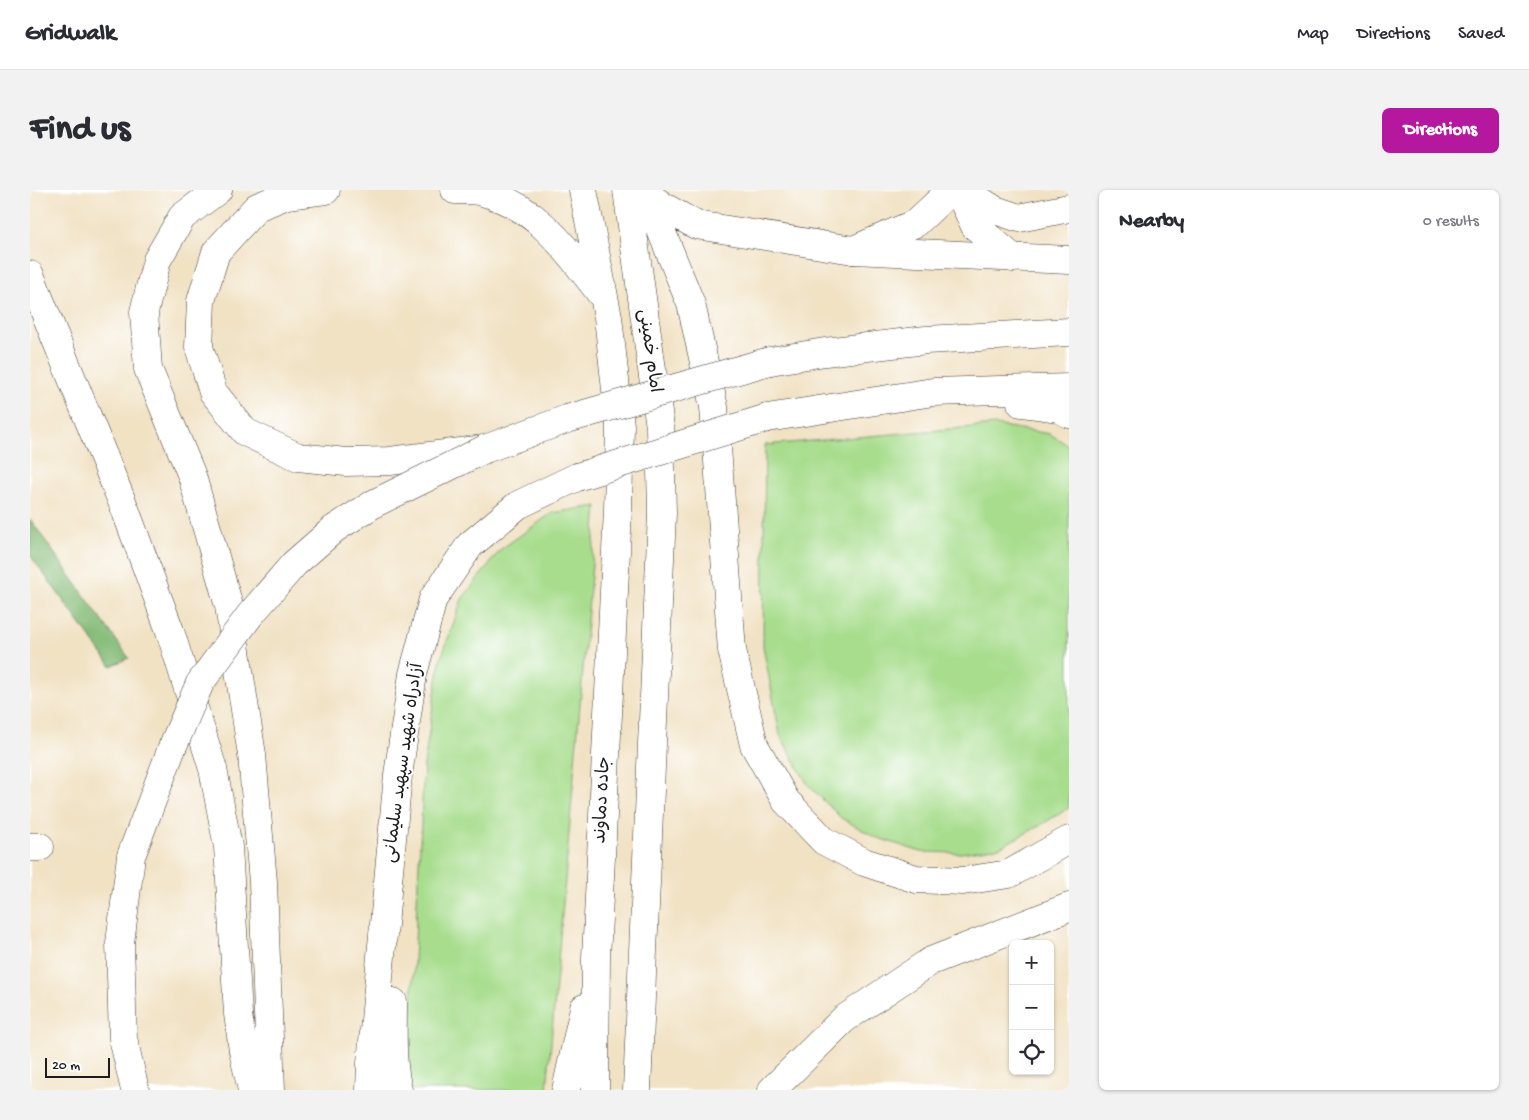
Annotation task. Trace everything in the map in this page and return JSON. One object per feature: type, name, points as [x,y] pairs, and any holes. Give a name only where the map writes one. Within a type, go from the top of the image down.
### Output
[{"type":"main road","points":[[218,190],[182,217],[157,260],[144,312],[148,369],[192,476],[229,606],[252,755],[263,882],[271,1090]]},
{"type":"main road","points":[[326,190],[287,195],[258,207],[216,252],[201,301],[199,347],[213,392],[245,432],[298,457],[346,462],[390,461],[485,449]]},
{"type":"main road","points":[[455,190],[477,190],[518,205],[552,232],[605,299]]},
{"type":"main road","name":"امام خمینی","points":[[583,190],[605,299],[620,426],[618,510]]},
{"type":"main road","name":"امام خمینی","points":[[627,190],[660,427],[662,513],[637,1090]]},
{"type":"main road","points":[[634,190],[656,218],[691,304],[714,407],[732,650],[754,745],[786,801],[824,841],[864,862],[916,879],[963,881],[1009,874],[1069,840]]},
{"type":"main road","points":[[641,190],[664,208],[696,225],[854,250],[1069,260]]},
{"type":"main road","points":[[854,250],[916,223],[951,190]]},
{"type":"main road","points":[[958,190],[975,226],[1013,258]]},
{"type":"main road","points":[[963,190],[995,210],[1019,218],[1069,208]]},
{"type":"main road","points":[[30,275],[125,509],[170,631],[213,769],[228,847],[238,1014],[243,1051],[252,1090]]},
{"type":"main road","points":[[135,1090],[123,1038],[120,943],[131,856],[172,748],[200,683],[250,614],[294,564],[334,529],[375,503],[485,449],[567,419],[770,361],[825,352],[926,340],[1069,332]]},
{"type":"main road","points":[[933,392],[1069,388]]},
{"type":"main road","points":[[933,392],[1058,408],[1069,414]]},
{"type":"main road","name":"آزادراه شهید سپهبد سلیمانی","points":[[370,1090],[398,776],[413,674],[433,599],[470,546],[518,506],[577,477],[767,418],[933,392]]},
{"type":"main road","name":"جاده دماوند","points":[[595,1090],[596,958],[618,510]]},
{"type":"main road","points":[[398,776],[393,1034],[395,1081],[398,1090]]},
{"type":"main road","points":[[772,1090],[844,1019],[931,961],[1069,907]]},
{"type":"main road","points":[[566,1090],[596,958]]},
{"type":"green space","points":[[996,425],[1050,434],[1069,446],[1069,808],[1000,847],[961,853],[921,852],[875,837],[841,818],[808,785],[780,735],[763,646],[765,445]]},
{"type":"green space","points":[[597,506],[547,1090],[411,1090],[408,1079],[424,765],[440,661],[462,599],[501,549],[552,513]]},
{"type":"green space","points":[[30,519],[129,658],[111,666],[30,555]]}]
